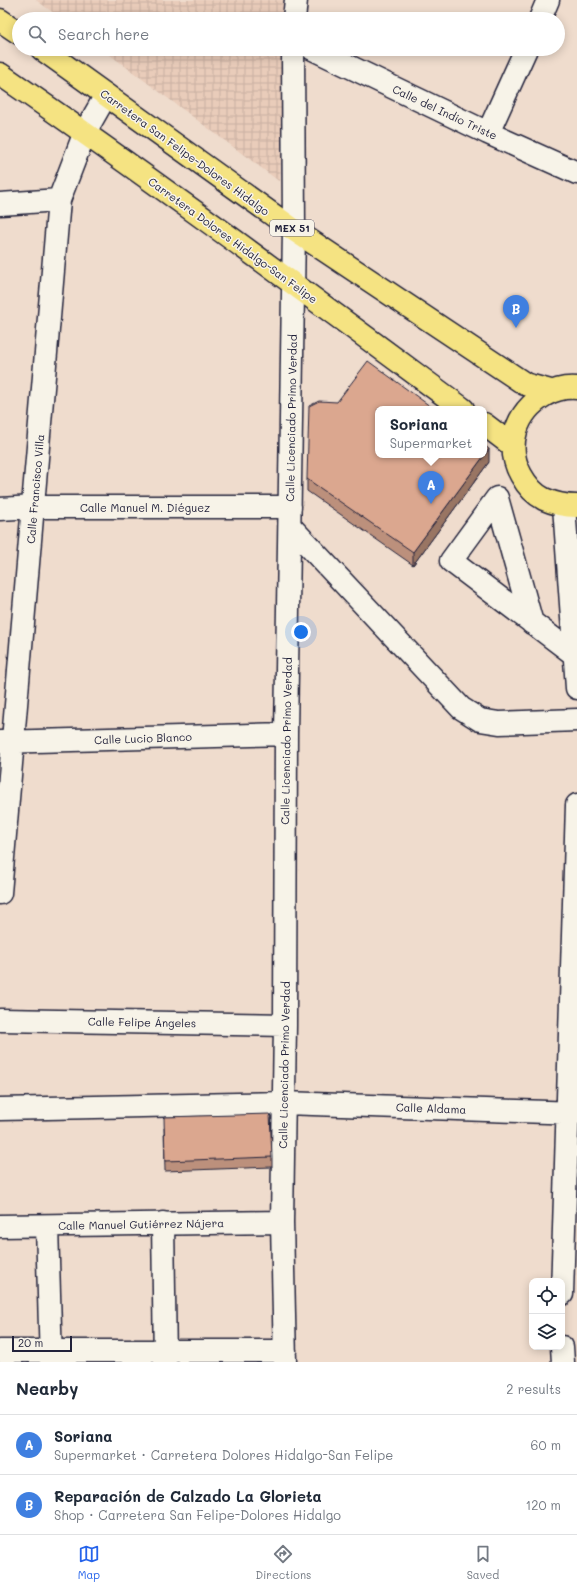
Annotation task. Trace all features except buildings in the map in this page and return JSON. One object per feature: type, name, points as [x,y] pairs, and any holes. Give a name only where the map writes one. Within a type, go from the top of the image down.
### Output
[{"type":"main road","points":[[0,20],[12,28]]},
{"type":"main road","name":"Carretera San Felipe-Dolores Hidalgo","points":[[52,56],[294,230],[525,384],[551,391]]},
{"type":"main road","name":"Carretera Dolores Hidalgo-San Felipe","points":[[0,74],[85,132],[459,406]]},
{"type":"main road","name":"MEX 51","points":[[570,506],[544,499],[527,485],[516,466],[513,446],[516,428],[524,413],[536,400],[551,391],[571,387],[577,388]]},
{"type":"main road","points":[[487,426],[513,446]]},
{"type":"street","points":[[295,12],[296,0]]},
{"type":"street","points":[[543,12],[548,0]]},
{"type":"street","name":"Calle Licenciado Primo Verdad","points":[[285,1356],[282,1222],[285,1025],[286,734],[294,230],[293,56]]},
{"type":"street","name":"Calle del Indio Triste","points":[[328,56],[488,133],[577,173]]},
{"type":"street","points":[[488,133],[523,56]]},
{"type":"street","name":"Calle Francisco Villa","points":[[0,893],[6,742],[33,507],[59,200],[85,132],[106,95]]},
{"type":"street","points":[[0,204],[59,200]]},
{"type":"street","points":[[532,623],[497,498],[451,561],[532,623],[575,655]]},
{"type":"street","points":[[570,506],[577,688]]},
{"type":"street","name":"Calle Manuel M. Diéguez","points":[[0,509],[33,507],[290,517]]},
{"type":"street","points":[[290,517],[461,708],[480,720],[499,723],[577,720]]},
{"type":"street","name":"Calle Lucio Blanco","points":[[6,742],[286,734]]},
{"type":"street","points":[[563,1278],[573,1113],[577,805]]},
{"type":"street","name":"Calle Felipe Ángeles","points":[[0,1020],[285,1025]]},
{"type":"street","points":[[0,1109],[284,1103]]},
{"type":"street","name":"Calle Aldama","points":[[284,1103],[573,1113]]},
{"type":"street","name":"Calle Manuel Gutiérrez Nájera","points":[[0,1226],[282,1222]]},
{"type":"street","points":[[163,1223],[165,1356]]},
{"type":"street","points":[[47,1226],[51,1356]]},
{"type":"street","points":[[562,1350],[563,1362]]},
{"type":"street","points":[[0,1351],[51,1356],[285,1356]]},
{"type":"shaded area","points":[[36,0],[286,0],[286,12],[52,12]]},
{"type":"shaded area","points":[[111,56],[285,56],[280,182]]},
{"type":"place","name":"Reparación de Calzado La Glorieta","points":[[516,328]]},
{"type":"place","name":"Soriana","points":[[431,504]]}]
